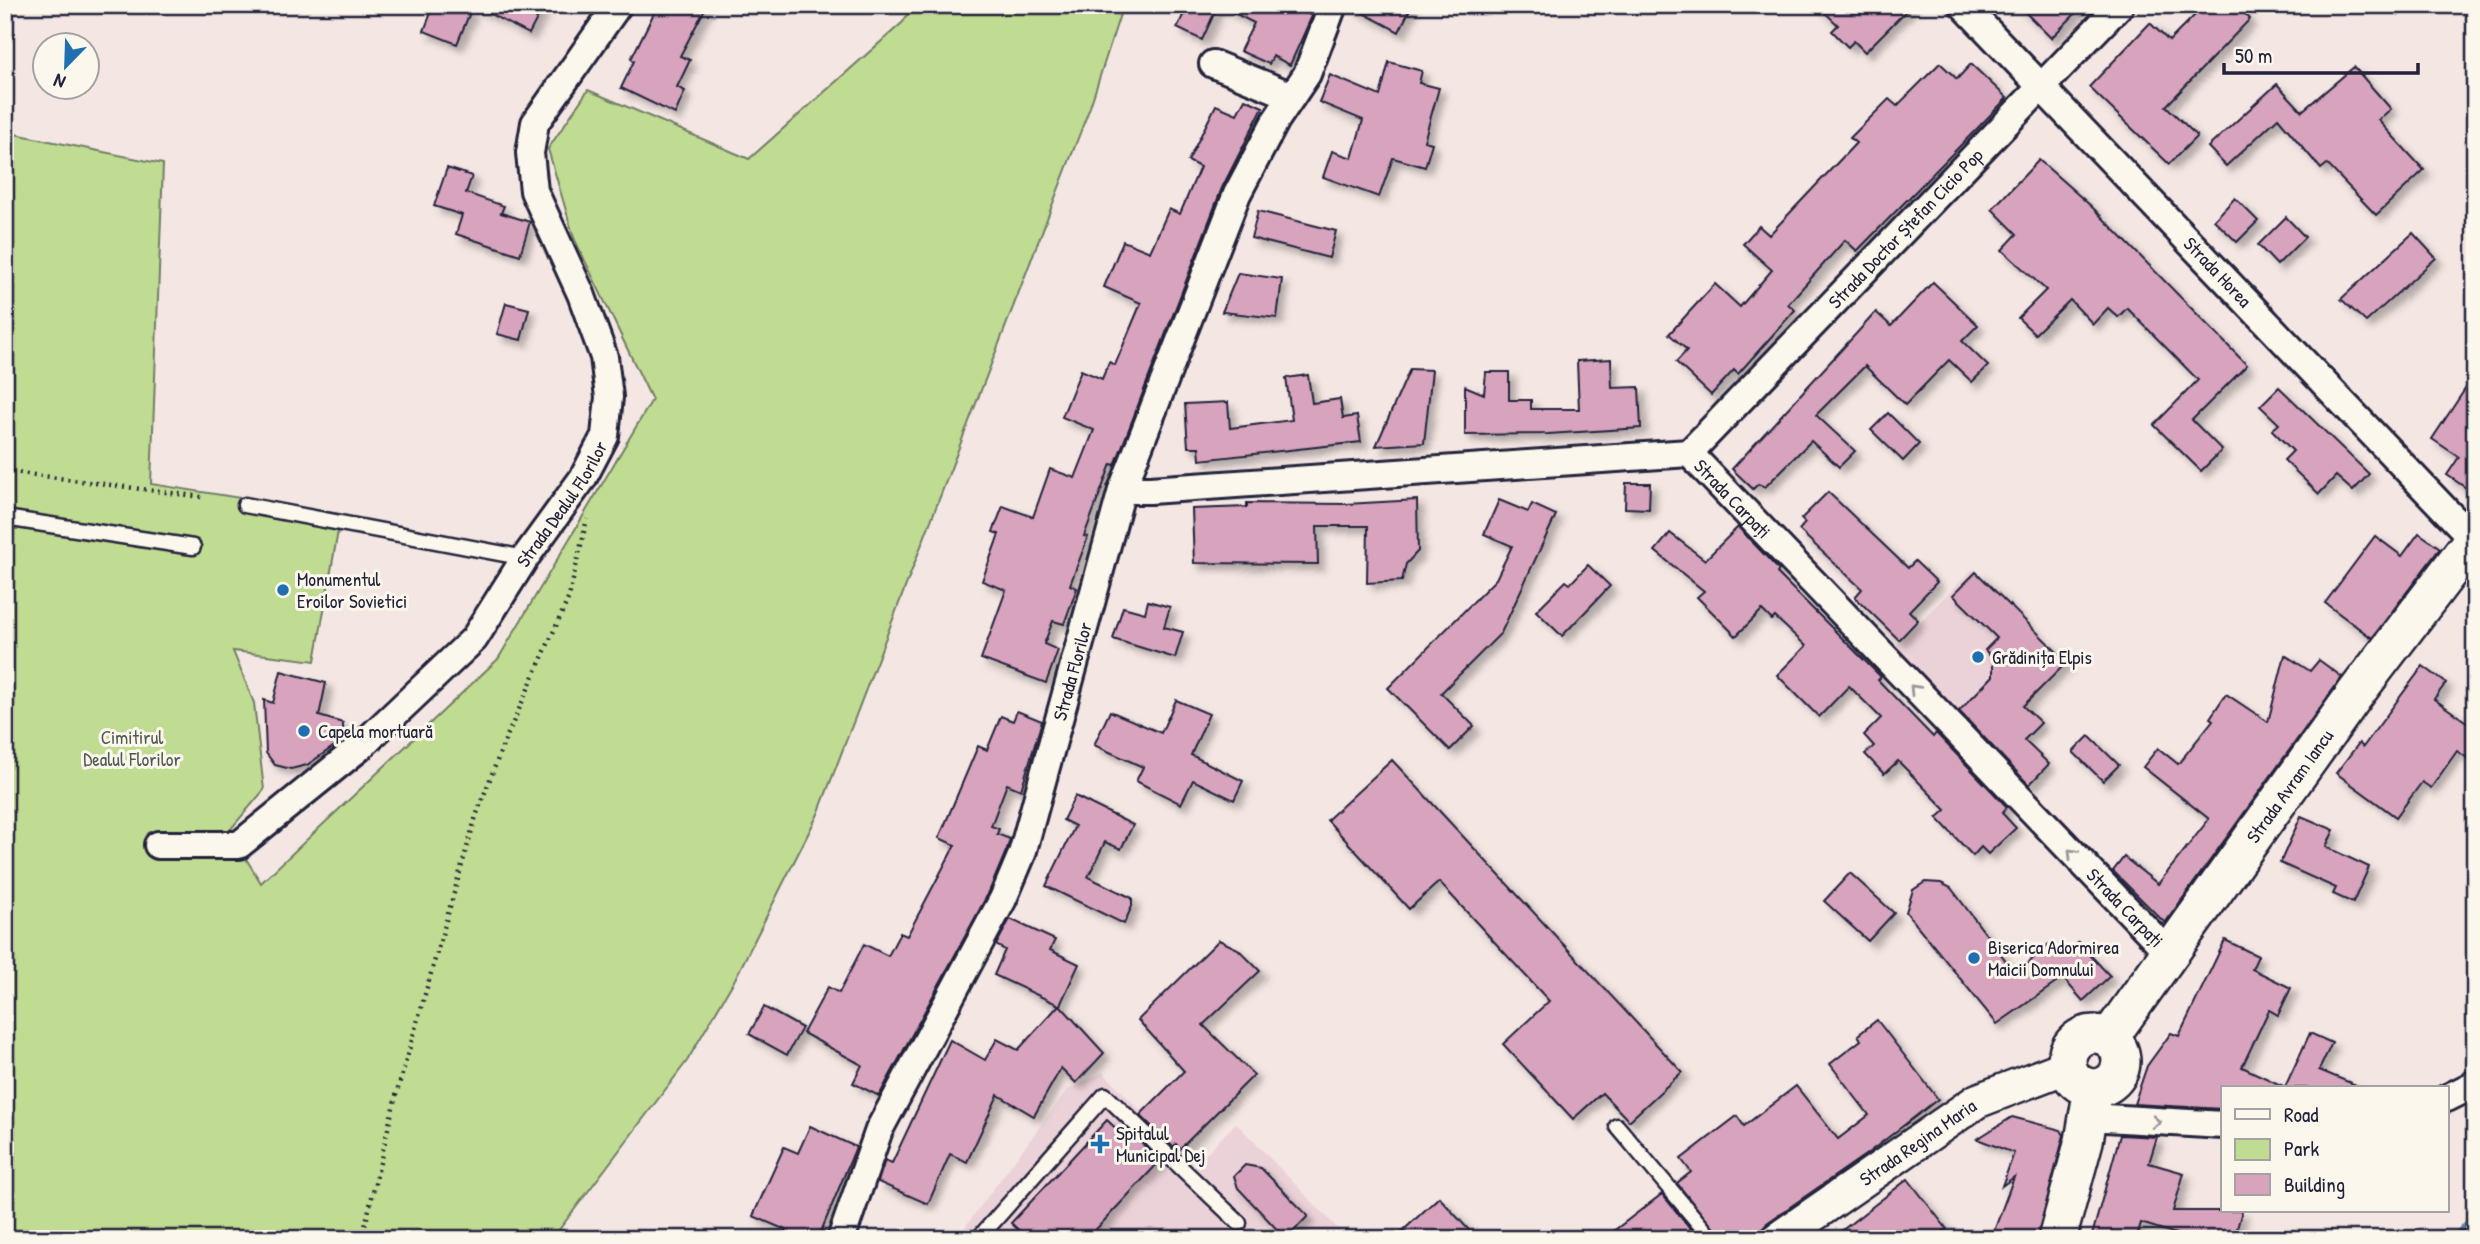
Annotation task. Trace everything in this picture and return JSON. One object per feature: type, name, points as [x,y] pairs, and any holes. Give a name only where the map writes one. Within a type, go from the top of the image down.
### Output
[{"type":"main road","name":"Strada Avram Iancu","points":[[2083,1090],[2111,1082],[2119,1070],[2118,1049],[2109,1038],[2356,693],[2474,538]]},
{"type":"main road","points":[[2057,1239],[2076,1176],[2083,1090]]},
{"type":"street","name":"Strada Dealul Florilor","points":[[158,845],[239,845],[359,748],[474,639],[525,558],[583,478],[605,436],[609,397],[599,345],[581,294],[534,191],[530,153],[535,123],[618,5]]},
{"type":"street","name":"Strada Florilor","points":[[841,1239],[884,1119],[1003,899],[1022,854],[1122,489],[1237,194],[1320,46],[1332,5]]},
{"type":"street","name":"Strada Horea","points":[[1964,5],[2474,538]]},
{"type":"street","name":"Strada Doctor Ștefan Cicio Pop","points":[[1689,453],[2120,5]]},
{"type":"street","points":[[1213,64],[1292,96]]},
{"type":"street","name":"Strada Carpați","points":[[1122,489],[1150,490],[1689,453],[2171,955]]},
{"type":"street","points":[[2448,1098],[2475,1084]]},
{"type":"street","points":[[2083,1090],[2221,1124]]},
{"type":"street","name":"Strada Regina Maria","points":[[1778,1239],[1977,1101],[2083,1090]]},
{"type":"lane","points":[[245,505],[525,558]]},
{"type":"lane","points":[[5,519],[193,547]]},
{"type":"lane","points":[[978,1239],[1105,1095],[1239,1223]]},
{"type":"lane","points":[[1617,1126],[1712,1239]]},
{"type":"path","points":[[5,471],[202,498]]},
{"type":"path","points":[[362,1239],[395,1099],[476,816],[503,745],[569,597],[590,507]]},
{"type":"shaded area","name":"Grădinița Elpis","points":[[1973,569],[2067,662],[1984,744],[1890,651]]},
{"type":"shaded area","name":"Spitalul Municipal Dej","points":[[1103,1072],[1194,1166],[1236,1123],[1348,1239],[956,1239],[1067,1090]]},
{"type":"green space","name":"Cimitirul Dealul Florilor","points":[[913,5],[1123,5],[1090,107],[818,814],[735,979],[687,1061],[552,1239],[5,1239],[5,132],[163,164],[151,484],[341,514],[315,661],[233,651],[254,703],[264,790],[229,831],[261,883],[498,659],[652,400],[574,238],[548,149],[588,90],[749,159],[903,22]]},
{"type":"building","points":[[434,5],[459,5],[471,10],[457,44],[424,31]]},
{"type":"building","points":[[473,5],[544,5],[529,34]]},
{"type":"building","points":[[658,5],[707,5],[680,56],[690,60],[677,87],[685,91],[675,114],[621,88],[634,61],[631,59]]},
{"type":"building","points":[[1188,5],[1218,5],[1202,40],[1177,28]]},
{"type":"building","points":[[1218,5],[1291,5],[1312,16],[1290,65],[1273,56],[1269,64],[1240,51],[1254,23]]},
{"type":"building","points":[[1348,5],[1412,5],[1399,32]]},
{"type":"building","points":[[1817,5],[1912,5],[1865,52],[1854,41],[1848,47],[1832,31],[1838,25]]},
{"type":"building","points":[[2018,5],[2084,5],[2051,38]]},
{"type":"building","points":[[2205,5],[2237,5],[2250,19],[2166,106],[2197,136],[2169,164],[2089,87],[2150,23],[2169,41]]},
{"type":"building","points":[[1389,62],[1422,71],[1419,83],[1439,88],[1424,141],[1432,143],[1425,167],[1393,158],[1379,197],[1323,177],[1332,151],[1352,158],[1363,120],[1319,102],[1330,75],[1380,96]]},
{"type":"building","points":[[1940,63],[1957,79],[1971,64],[2007,98],[1857,251],[1845,240],[1788,304],[1795,310],[1738,374],[1734,370],[1711,395],[1676,362],[1687,350],[1669,334],[1715,284],[1740,307],[1772,270],[1743,244],[1759,226],[1769,235],[1856,143],[1850,138],[1889,99],[1897,106]]},
{"type":"building","points":[[2354,67],[2391,109],[2378,120],[2424,170],[2376,215],[2327,164],[2321,169],[2278,118],[2226,166],[2208,147],[2277,84],[2302,111]]},
{"type":"building","points":[[1245,99],[1263,107],[1222,188],[1115,465],[1111,464],[1084,536],[1088,537],[1070,585],[1077,588],[1064,624],[1053,621],[1044,644],[1058,650],[1046,683],[981,659],[1006,590],[982,581],[999,534],[993,532],[1003,506],[1033,517],[1050,469],[1075,478],[1094,430],[1062,417],[1081,370],[1102,379],[1109,362],[1115,365],[1141,303],[1104,287],[1123,241],[1150,252],[1169,209],[1180,214],[1200,167],[1188,161],[1216,105],[1237,114]]},
{"type":"building","points":[[2039,160],[2091,206],[2247,365],[2192,420],[2222,450],[2201,471],[2154,425],[2198,380],[2127,308],[2118,317],[2108,308],[2093,324],[2070,300],[2035,334],[2018,318],[2046,290],[2002,250],[2017,234],[1992,209]]},
{"type":"building","points":[[447,168],[472,176],[466,193],[504,206],[501,213],[530,222],[520,255],[456,234],[462,215],[434,206]]},
{"type":"building","points":[[2235,198],[2258,221],[2237,242],[2214,220]]},
{"type":"building","points":[[1258,211],[1336,231],[1329,258],[1251,238]]},
{"type":"building","points":[[2286,217],[2305,237],[2277,265],[2258,245]]},
{"type":"building","points":[[2413,233],[2436,258],[2366,322],[2341,299]]},
{"type":"building","points":[[1238,273],[1282,279],[1277,318],[1222,312]]},
{"type":"building","points":[[1933,282],[1978,325],[1962,341],[1988,366],[1972,382],[1949,360],[1905,405],[1865,366],[1816,415],[1855,451],[1839,467],[1811,441],[1765,487],[1758,484],[1753,489],[1732,469],[1876,312],[1891,326]]},
{"type":"building","points":[[506,303],[529,309],[521,340],[497,334]]},
{"type":"building","points":[[1611,359],[1612,388],[1639,387],[1641,428],[1548,434],[1465,435],[1465,386],[1484,394],[1486,372],[1509,372],[1509,400],[1531,400],[1531,409],[1579,409],[1577,361]]},
{"type":"building","points":[[1410,369],[1432,370],[1424,443],[1376,446]]},
{"type":"building","points":[[2475,374],[2475,494],[2447,475],[2459,457],[2432,439]]},
{"type":"building","points":[[1308,375],[1312,403],[1340,399],[1343,418],[1357,416],[1361,442],[1200,460],[1199,447],[1188,447],[1185,404],[1228,402],[1230,428],[1292,420],[1286,378]]},
{"type":"building","points":[[2279,387],[2369,474],[2353,491],[2336,476],[2319,494],[2284,460],[2293,451],[2272,430],[2279,424],[2260,406]]},
{"type":"building","points":[[1888,413],[1919,444],[1903,461],[1871,430]]},
{"type":"building","points":[[1626,483],[1650,483],[1649,509],[1625,508]]},
{"type":"building","points":[[1828,492],[1908,568],[1915,561],[1937,582],[1909,611],[1918,620],[1899,640],[1855,597],[1862,589],[1799,530],[1805,523],[1801,519]]},
{"type":"building","points":[[1417,500],[1418,551],[1406,564],[1402,581],[1367,583],[1368,526],[1317,526],[1318,564],[1194,563],[1192,509],[1247,507],[1247,503],[1346,504]]},
{"type":"building","points":[[1499,500],[1528,512],[1532,504],[1556,515],[1501,633],[1441,693],[1474,726],[1450,750],[1388,688],[1496,579],[1512,546],[1484,534]]},
{"type":"building","points":[[1738,527],[1779,570],[1777,573],[1881,677],[1878,680],[1933,737],[1936,733],[2007,807],[2002,813],[2016,828],[1988,854],[1981,847],[1973,856],[1937,818],[1946,810],[1898,761],[1884,774],[1865,754],[1874,746],[1864,735],[1881,718],[1849,686],[1819,717],[1777,675],[1806,646],[1775,617],[1772,620],[1762,610],[1736,636],[1697,597],[1704,591],[1655,551],[1670,533],[1705,560]]},
{"type":"building","points":[[2419,533],[2440,548],[2372,638],[2325,603],[2375,536],[2402,556]]},
{"type":"building","points":[[1588,565],[1610,586],[1562,636],[1536,611],[1566,581],[1570,584]]},
{"type":"building","points":[[1976,572],[2067,662],[2023,706],[2041,723],[2024,740],[2049,764],[2029,785],[1959,711],[1993,676],[1993,659],[1985,650],[1997,638],[1953,595]]},
{"type":"building","points":[[1148,601],[1170,607],[1164,627],[1183,632],[1175,658],[1113,639],[1123,607],[1145,613]]},
{"type":"building","points":[[2285,655],[2310,671],[2319,660],[2342,677],[2165,923],[2113,871],[2124,857],[2158,884],[2209,819],[2143,767],[2158,748],[2178,764],[2213,720],[2210,718],[2226,694],[2268,722]]},
{"type":"building","points":[[2423,666],[2446,683],[2434,699],[2475,728],[2475,763],[2457,751],[2431,788],[2422,782],[2396,817],[2336,773],[2359,743],[2363,747]]},
{"type":"building","name":"Capela mortuară","points":[[281,671],[326,683],[319,716],[343,723],[343,740],[307,765],[291,769],[275,765],[266,753],[264,700],[273,703]]},
{"type":"building","points":[[1176,700],[1209,714],[1191,755],[1243,781],[1234,800],[1193,780],[1181,804],[1136,781],[1143,767],[1094,745],[1110,711],[1161,733]]},
{"type":"building","points":[[1017,711],[1042,721],[1021,790],[1007,784],[991,826],[999,829],[997,834],[1010,839],[1007,849],[989,892],[879,1096],[853,1083],[862,1065],[803,1033],[828,987],[839,993],[864,944],[888,956],[900,933],[907,936],[955,845],[939,838],[978,746],[987,750],[1001,716],[1013,721]]},
{"type":"building","points":[[2089,736],[2119,765],[2103,781],[2073,752]]},
{"type":"building","points":[[1392,760],[1682,1072],[1629,1121],[1602,1093],[1573,1119],[1503,1044],[1549,1001],[1439,882],[1409,909],[1327,820]]},
{"type":"building","points":[[1075,796],[1133,825],[1121,849],[1105,842],[1088,877],[1132,898],[1132,906],[1124,924],[1046,886],[1075,826],[1063,820]]},
{"type":"building","points":[[2301,816],[2334,830],[2326,847],[2369,867],[2353,903],[2333,894],[2336,888],[2280,863]]},
{"type":"building","points":[[1850,873],[1894,913],[1868,941],[1824,901]]},
{"type":"building","name":"Biserica Adormirea Maicii Domnului","points":[[1925,882],[1941,883],[1951,888],[2016,974],[2049,944],[2068,955],[2078,942],[2110,976],[2083,1001],[2063,978],[1997,1024],[1906,912],[1913,890]]},
{"type":"building","points":[[1010,919],[1055,940],[1050,950],[1079,964],[1060,1005],[1104,1053],[1076,1083],[1061,1068],[1034,1116],[998,1095],[967,1162],[950,1154],[928,1204],[878,1182],[885,1160],[892,1163],[950,1040],[985,1060],[997,1039],[1018,1050],[1059,1005],[994,975],[1005,950],[996,945]]},
{"type":"building","points":[[1219,940],[1238,949],[1260,971],[1203,1025],[1254,1075],[1180,1149],[1176,1144],[1173,1147],[1140,1115],[1184,1071],[1138,1020]]},
{"type":"building","points":[[2225,940],[2258,956],[2252,969],[2291,988],[2278,1015],[2269,1010],[2242,1067],[2283,1086],[2221,1086],[2221,1109],[2134,1104],[2147,1066],[2171,1033],[2179,1036]]},
{"type":"building","points":[[764,1007],[802,1028],[787,1055],[749,1034]]},
{"type":"building","points":[[1877,1020],[1938,1099],[1868,1153],[1767,1223],[1757,1239],[1721,1239],[1677,1183],[1691,1172],[1681,1159],[1737,1116],[1744,1126],[1796,1086],[1838,1139],[1869,1115],[1830,1064],[1861,1040],[1858,1035]]},
{"type":"building","points":[[2310,1033],[2332,1043],[2319,1070],[2358,1086],[2285,1086]]},
{"type":"building","points":[[2012,1117],[2061,1130],[2064,1135],[2037,1239],[1991,1239],[2014,1177],[2002,1186],[2014,1153],[1977,1139]]},
{"type":"building","points":[[1107,1120],[1122,1134],[1127,1129],[1160,1161],[1087,1239],[1028,1239],[1011,1223]]},
{"type":"building","points":[[810,1126],[856,1147],[818,1239],[782,1239],[786,1230],[753,1216],[784,1147],[798,1153]]},
{"type":"building","points":[[2120,1135],[2157,1137],[2149,1163],[2184,1173],[2173,1211],[2242,1212],[2234,1239],[2192,1239],[2141,1223],[2136,1239],[2091,1239]]},
{"type":"building","points":[[1245,1165],[1261,1168],[1308,1216],[1286,1239],[1238,1188],[1234,1176]]},
{"type":"building","points":[[1908,1179],[1947,1229],[1934,1239],[1831,1239]]},
{"type":"building","points":[[1662,1194],[1699,1239],[1603,1239]]},
{"type":"building","points":[[1439,1197],[1477,1239],[1394,1239]]},
{"type":"waterway","points":[[2454,1239],[2475,1216]]},
{"type":"place","name":"Monumentul Eroilor Sovietici","points":[[283,590]]},
{"type":"place","name":"Grădinița Elpis","points":[[1978,657]]},
{"type":"place","name":"Capela mortuară","points":[[304,731]]},
{"type":"place","name":"Biserica Adormirea Maicii Domnului","points":[[1974,958]]},
{"type":"place","name":"Spitalul Municipal Dej","points":[[1100,1144]]}]
